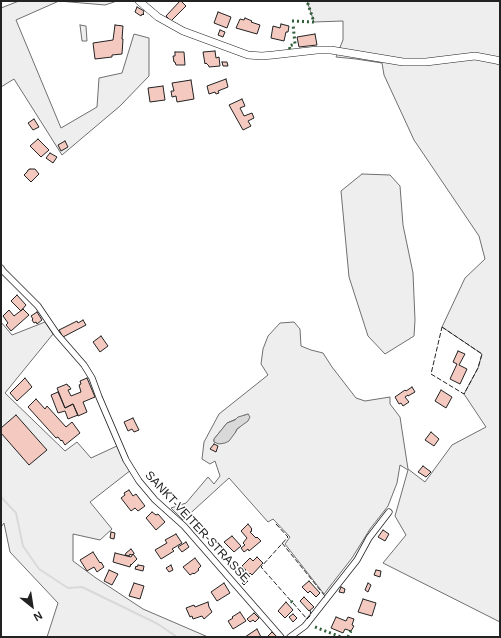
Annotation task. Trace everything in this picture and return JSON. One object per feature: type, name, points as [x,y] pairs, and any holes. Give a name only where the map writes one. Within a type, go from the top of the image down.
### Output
[{"type":"street","points":[[139,1],[158,17],[183,31],[248,55],[262,56],[317,50],[331,50],[403,62],[426,62],[475,56],[500,61]]},
{"type":"street","name":"SANKT-VEITER-STRASSE","points":[[1,268],[38,306],[57,334],[84,366],[92,378],[126,460],[139,481],[155,500],[184,526],[282,637]]},
{"type":"street","points":[[290,637],[305,626],[357,560],[369,538],[389,512]]},
{"type":"shaded area","points":[[19,1],[59,1],[16,20],[61,128],[97,107],[99,78],[122,73],[134,34],[149,38],[149,76],[120,106],[62,155],[14,79],[1,87],[1,8]]},
{"type":"shaded area","points":[[59,1],[117,1],[105,5]]},
{"type":"shaded area","points":[[307,1],[500,1],[500,622],[383,563],[406,535],[395,516],[408,470],[400,465],[397,483],[388,506],[370,529],[352,558],[324,594],[285,544],[290,537],[273,519],[268,522],[229,478],[183,520],[171,508],[186,503],[208,477],[214,484],[220,476],[215,461],[210,464],[202,459],[204,442],[219,414],[268,375],[261,364],[263,349],[268,336],[280,323],[294,322],[300,329],[301,346],[323,353],[356,398],[365,401],[390,397],[390,404],[400,417],[408,469],[425,482],[452,445],[486,427],[464,394],[478,368],[482,354],[442,327],[465,278],[485,259],[479,236],[414,140],[384,75],[382,63],[336,57],[343,40],[343,21],[314,22]],"holes":[[[245,415],[240,427],[235,433],[214,442],[214,439],[227,423]]]},
{"type":"shaded area","points":[[80,25],[86,26],[87,41],[82,41]]},
{"type":"shaded area","points":[[362,174],[390,175],[400,186],[403,225],[413,273],[415,320],[414,336],[385,354],[368,336],[349,277],[341,191]]},
{"type":"shaded area","points":[[1,322],[12,335],[45,322],[53,334],[5,393],[65,451],[77,442],[91,458],[119,445],[131,470],[90,502],[112,529],[100,540],[73,534],[73,561],[143,609],[208,637],[47,637],[58,603],[10,552],[4,523],[1,527]]},
{"type":"shaded area","points":[[248,414],[250,417],[248,421],[237,429],[229,441],[219,444],[214,442],[214,439],[227,423]]},
{"type":"building","points":[[180,1],[186,6],[171,21],[166,16]]},
{"type":"building","points":[[137,7],[144,11],[143,15],[142,14],[141,16],[135,12]]},
{"type":"building","points":[[218,12],[231,17],[227,28],[214,23]]},
{"type":"building","points":[[245,18],[260,25],[257,34],[236,28],[240,19],[244,20]]},
{"type":"building","points":[[281,24],[289,26],[284,41],[271,38],[273,26],[280,28]]},
{"type":"building","points":[[115,25],[123,26],[122,54],[95,59],[93,43],[113,40]]},
{"type":"building","points":[[220,30],[225,32],[223,37],[218,35]]},
{"type":"building","points":[[315,34],[317,45],[299,47],[297,37]]},
{"type":"building","points":[[215,51],[216,58],[219,57],[220,66],[209,67],[206,63],[205,64],[203,52]]},
{"type":"building","points":[[175,52],[184,52],[185,65],[176,65],[173,56],[175,56]]},
{"type":"building","points":[[222,62],[227,62],[228,66],[223,66]]},
{"type":"building","points":[[226,79],[228,87],[218,91],[219,93],[216,94],[215,92],[209,94],[207,86]]},
{"type":"building","points":[[191,80],[194,99],[177,102],[176,96],[172,97],[171,91],[174,91],[172,83]]},
{"type":"building","points":[[163,86],[165,100],[150,102],[148,88]]},
{"type":"building","points":[[242,99],[245,106],[240,108],[244,116],[252,113],[254,118],[248,121],[251,126],[243,130],[229,105]]},
{"type":"building","points":[[34,119],[39,127],[33,130],[28,123]]},
{"type":"building","points":[[38,139],[49,150],[41,157],[30,146]]},
{"type":"building","points":[[65,141],[68,147],[61,151],[58,145]]},
{"type":"building","points":[[50,153],[57,157],[53,163],[46,158]]},
{"type":"building","points":[[30,169],[35,169],[39,174],[31,182],[24,175]]},
{"type":"building","points":[[17,295],[26,305],[21,311],[11,301]]},
{"type":"building","points":[[23,309],[29,315],[11,331],[6,325],[8,323],[3,316],[9,310],[14,316]]},
{"type":"building","points":[[37,312],[42,320],[37,324],[36,322],[34,323],[31,316]]},
{"type":"building","points":[[83,320],[86,325],[63,337],[59,330],[77,321],[78,323]]},
{"type":"building","points":[[101,336],[108,346],[100,352],[93,342]]},
{"type":"building","points":[[458,351],[465,354],[459,365],[467,369],[460,384],[450,379],[457,364],[453,362]]},
{"type":"building","points":[[25,378],[32,387],[17,401],[10,393]]},
{"type":"building","points":[[87,378],[95,397],[83,402],[87,412],[78,416],[73,404],[65,408],[57,388],[67,384],[71,389],[68,390],[71,396],[81,392],[79,385],[81,384],[80,381]]},
{"type":"building","points":[[412,387],[415,392],[405,397],[409,402],[403,406],[401,403],[399,404],[395,397]]},
{"type":"building","points":[[441,390],[452,397],[446,408],[435,401]]},
{"type":"building","points":[[58,392],[65,408],[73,404],[78,415],[68,419],[65,411],[58,413],[51,395]]},
{"type":"building","points":[[36,399],[45,409],[47,406],[66,427],[72,422],[80,433],[65,445],[62,440],[61,441],[58,437],[56,438],[28,407]]},
{"type":"building","points":[[16,415],[47,450],[29,465],[1,433],[1,428]]},
{"type":"building","points":[[133,418],[139,430],[134,432],[132,429],[128,431],[124,422]]},
{"type":"building","points":[[431,432],[439,439],[434,446],[425,440]]},
{"type":"building","points":[[214,444],[218,446],[216,452],[210,449]]},
{"type":"building","points":[[423,466],[431,472],[426,477],[418,472]]},
{"type":"building","points":[[129,490],[133,496],[136,494],[145,506],[138,511],[135,508],[131,511],[121,498],[125,495],[124,493]]},
{"type":"building","points":[[152,512],[156,515],[158,514],[165,522],[156,530],[146,518]]},
{"type":"building","points":[[248,524],[252,529],[250,532],[261,541],[249,551],[248,549],[244,552],[241,548],[245,545],[243,543],[247,538],[241,531]]},
{"type":"building","points":[[383,530],[389,534],[385,541],[378,537]]},
{"type":"building","points":[[111,532],[115,533],[114,539],[110,538]]},
{"type":"building","points":[[176,534],[182,543],[172,549],[174,551],[161,559],[155,550],[167,543],[165,540]]},
{"type":"building","points":[[232,536],[241,546],[234,552],[224,542]]},
{"type":"building","points":[[186,542],[189,547],[182,552],[178,547]]},
{"type":"building","points":[[131,549],[134,554],[130,554],[129,556],[125,555],[126,553]]},
{"type":"building","points":[[93,552],[104,567],[97,572],[94,567],[87,571],[80,560]]},
{"type":"building","points":[[115,553],[131,557],[133,554],[137,559],[131,564],[130,567],[113,562]]},
{"type":"building","points":[[257,557],[263,563],[252,575],[250,573],[248,575],[242,566],[250,558],[253,561]]},
{"type":"building","points":[[195,558],[201,566],[198,569],[199,570],[190,575],[183,567]]},
{"type":"building","points":[[138,565],[144,566],[143,571],[135,569]]},
{"type":"building","points":[[171,565],[173,570],[169,572],[166,568]]},
{"type":"building","points":[[109,570],[118,574],[112,585],[104,581]]},
{"type":"building","points":[[376,570],[381,571],[380,577],[374,575]]},
{"type":"building","points":[[246,579],[248,581],[244,585],[242,583]]},
{"type":"building","points":[[309,581],[320,593],[316,597],[310,591],[308,593],[302,587]]},
{"type":"building","points":[[134,583],[144,586],[140,599],[129,596]]},
{"type":"building","points":[[224,583],[230,593],[217,601],[211,592]]},
{"type":"building","points":[[368,583],[371,585],[368,592],[365,590]]},
{"type":"building","points":[[341,587],[345,589],[344,593],[339,592]]},
{"type":"building","points":[[304,597],[314,607],[309,611],[300,601]]},
{"type":"building","points":[[363,599],[376,603],[372,616],[358,612]]},
{"type":"building","points":[[208,602],[212,612],[204,619],[202,616],[193,619],[192,616],[190,617],[186,608],[194,605],[195,607]]},
{"type":"building","points":[[286,602],[293,610],[285,618],[278,611]]},
{"type":"building","points":[[240,612],[246,621],[233,629],[228,621]]},
{"type":"building","points":[[254,613],[259,618],[255,622],[253,620],[250,622],[247,619]]},
{"type":"building","points":[[293,614],[297,618],[293,622],[289,617]]},
{"type":"building","points":[[336,617],[346,621],[348,617],[354,619],[352,625],[354,626],[351,631],[345,629],[343,633],[331,628]]},
{"type":"building","points":[[257,629],[261,637],[245,637]]},
{"type":"building","points":[[272,632],[277,637],[268,636]]},
{"type":"waterway","points":[[1,497],[16,513],[23,546],[39,569],[68,588],[82,587],[158,624],[177,637]]},
{"type":"hedge","points":[[292,21],[314,22],[307,1]]},
{"type":"hedge","points":[[290,49],[289,46],[295,44],[293,24]]},
{"type":"hedge","points":[[315,627],[341,637]]},
{"type":"hedge","points":[[348,637],[351,631]]},
{"type":"fence","points":[[442,327],[482,354],[478,368],[464,394],[431,374],[442,327]]},
{"type":"fence","points":[[276,524],[288,537],[261,567],[291,601]]},
{"type":"fence","points":[[282,543],[325,596],[324,598]]},
{"type":"fence","points":[[293,603],[307,619],[311,615],[310,610]]}]
